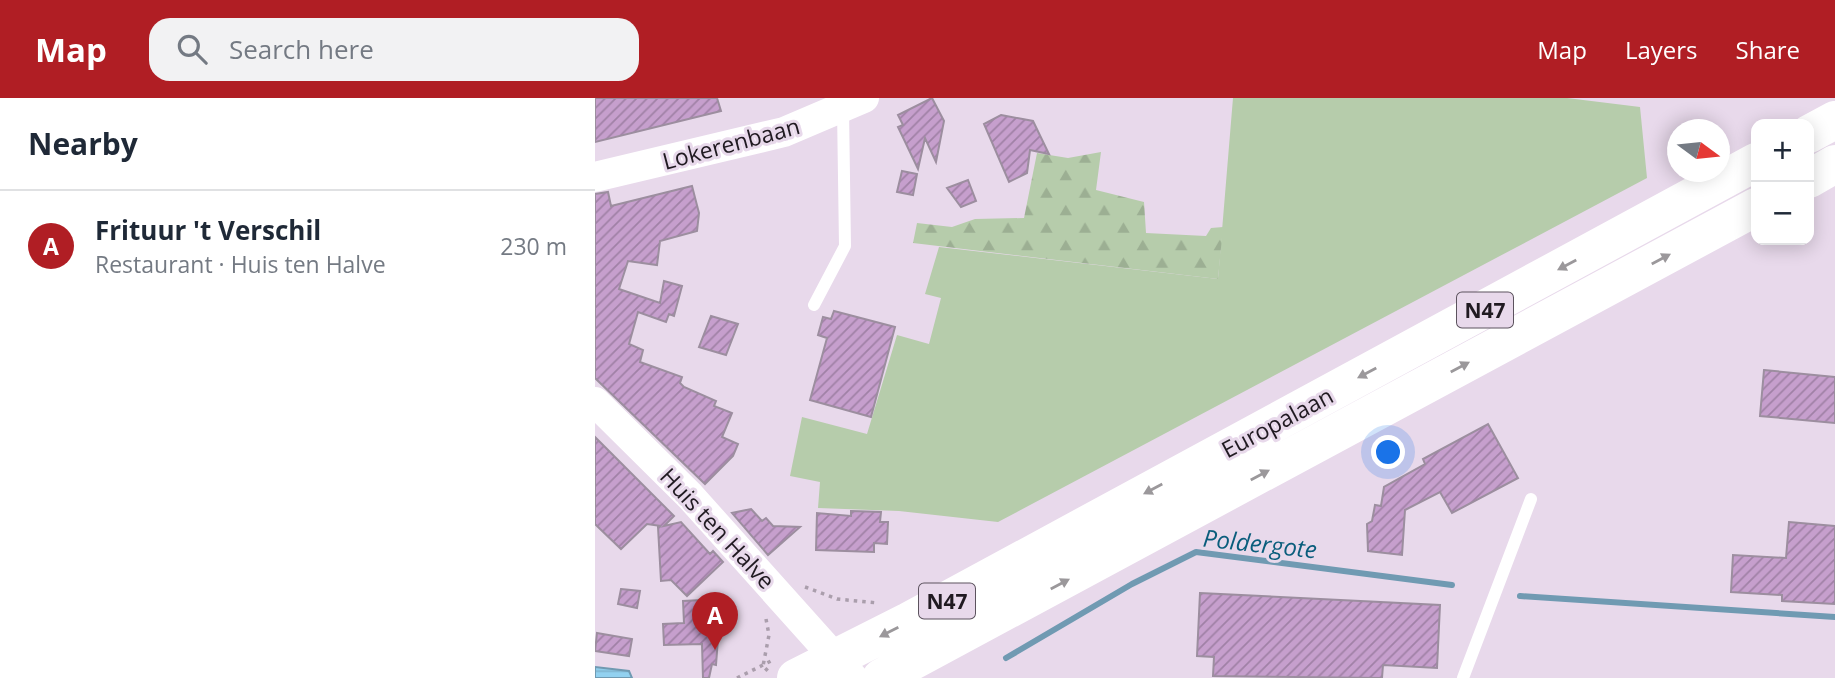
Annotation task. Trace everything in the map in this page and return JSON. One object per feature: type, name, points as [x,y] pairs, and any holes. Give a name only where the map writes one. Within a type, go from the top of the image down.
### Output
[{"type":"highway","points":[[1814,131],[1835,120]]},
{"type":"highway","points":[[1814,176],[1835,164]]},
{"type":"highway","name":"Europalaan","points":[[796,678],[845,668],[898,628],[1751,165]]},
{"type":"highway","name":"Europalaan","points":[[881,678],[1751,210]]},
{"type":"street","name":"Lokerenbaan","points":[[595,177],[784,132],[854,103]]},
{"type":"street","name":"Huis ten Halve","points":[[595,402],[690,496],[845,668]]},
{"type":"lane","points":[[814,305],[845,246],[854,103]]},
{"type":"lane","points":[[1463,678],[1531,499]]},
{"type":"path","points":[[796,583],[837,599],[880,604],[898,628]]},
{"type":"green space","points":[[1233,98],[1567,98],[1640,107],[1647,178],[998,522],[899,511],[818,508],[820,482],[790,476],[802,417],[867,434],[897,335],[929,344],[941,298],[925,294],[939,247],[1218,279]]},
{"type":"green space","points":[[1101,152],[1096,190],[1144,202],[1146,233],[1206,236],[1211,228],[1223,227],[1218,279],[913,243],[917,223],[952,227],[975,219],[1024,218],[1037,153],[1068,158]]},
{"type":"water","points":[[595,667],[629,671],[632,678],[595,678]]},
{"type":"building","points":[[595,98],[717,98],[721,111],[595,142]]},
{"type":"building","points":[[932,98],[944,121],[936,162],[925,138],[918,169],[898,127],[903,125],[898,115]]},
{"type":"building","points":[[1001,115],[1033,121],[1049,154],[1030,150],[1027,173],[1009,182],[984,124]]},
{"type":"building","points":[[902,171],[917,174],[913,195],[897,192]]},
{"type":"building","points":[[968,180],[976,201],[961,207],[947,188]]},
{"type":"building","points":[[692,186],[699,213],[697,231],[660,241],[657,265],[628,261],[619,289],[660,303],[664,281],[682,286],[674,316],[669,314],[666,322],[638,312],[629,344],[643,350],[640,362],[682,377],[680,383],[684,387],[716,401],[714,406],[732,413],[722,437],[738,444],[733,456],[705,484],[595,378],[595,194],[608,192],[611,206]]},
{"type":"building","points":[[834,311],[895,327],[871,417],[810,400],[827,338],[818,335],[823,317],[831,319]]},
{"type":"building","points":[[711,316],[738,324],[726,355],[699,347]]},
{"type":"building","points":[[1764,370],[1835,377],[1835,423],[1760,416]]},
{"type":"building","points":[[1488,424],[1518,478],[1452,513],[1440,492],[1405,510],[1402,555],[1368,551],[1367,524],[1372,521],[1375,505],[1381,506],[1384,487],[1425,464],[1423,459]]},
{"type":"building","points":[[595,437],[674,516],[664,526],[681,522],[710,554],[713,551],[723,562],[687,596],[671,580],[661,581],[658,527],[661,526],[647,524],[621,549],[595,524]]},
{"type":"building","points":[[751,509],[762,521],[766,518],[773,526],[800,527],[768,555],[732,513]]},
{"type":"building","points":[[851,511],[881,512],[880,522],[888,522],[887,544],[874,543],[874,552],[816,550],[817,513],[851,516]]},
{"type":"building","points":[[1789,522],[1835,526],[1835,604],[1782,601],[1782,595],[1731,592],[1733,555],[1786,558]]},
{"type":"building","points":[[621,589],[640,591],[637,608],[618,604]]},
{"type":"building","points":[[1200,593],[1440,605],[1437,668],[1383,665],[1382,678],[1213,676],[1214,657],[1197,656]]},
{"type":"building","points":[[721,599],[716,665],[712,664],[709,678],[703,678],[702,644],[664,645],[663,624],[684,623],[683,601]]},
{"type":"building","points":[[597,633],[632,639],[629,656],[595,651]]},
{"type":"waterway","name":"Poldergote","points":[[1006,658],[1132,584],[1196,552],[1452,585]]},
{"type":"waterway","name":"Poldergote","points":[[1520,596],[1835,617]]},
{"type":"place","name":"Frituur 't Verschil","points":[[715,650]]}]
